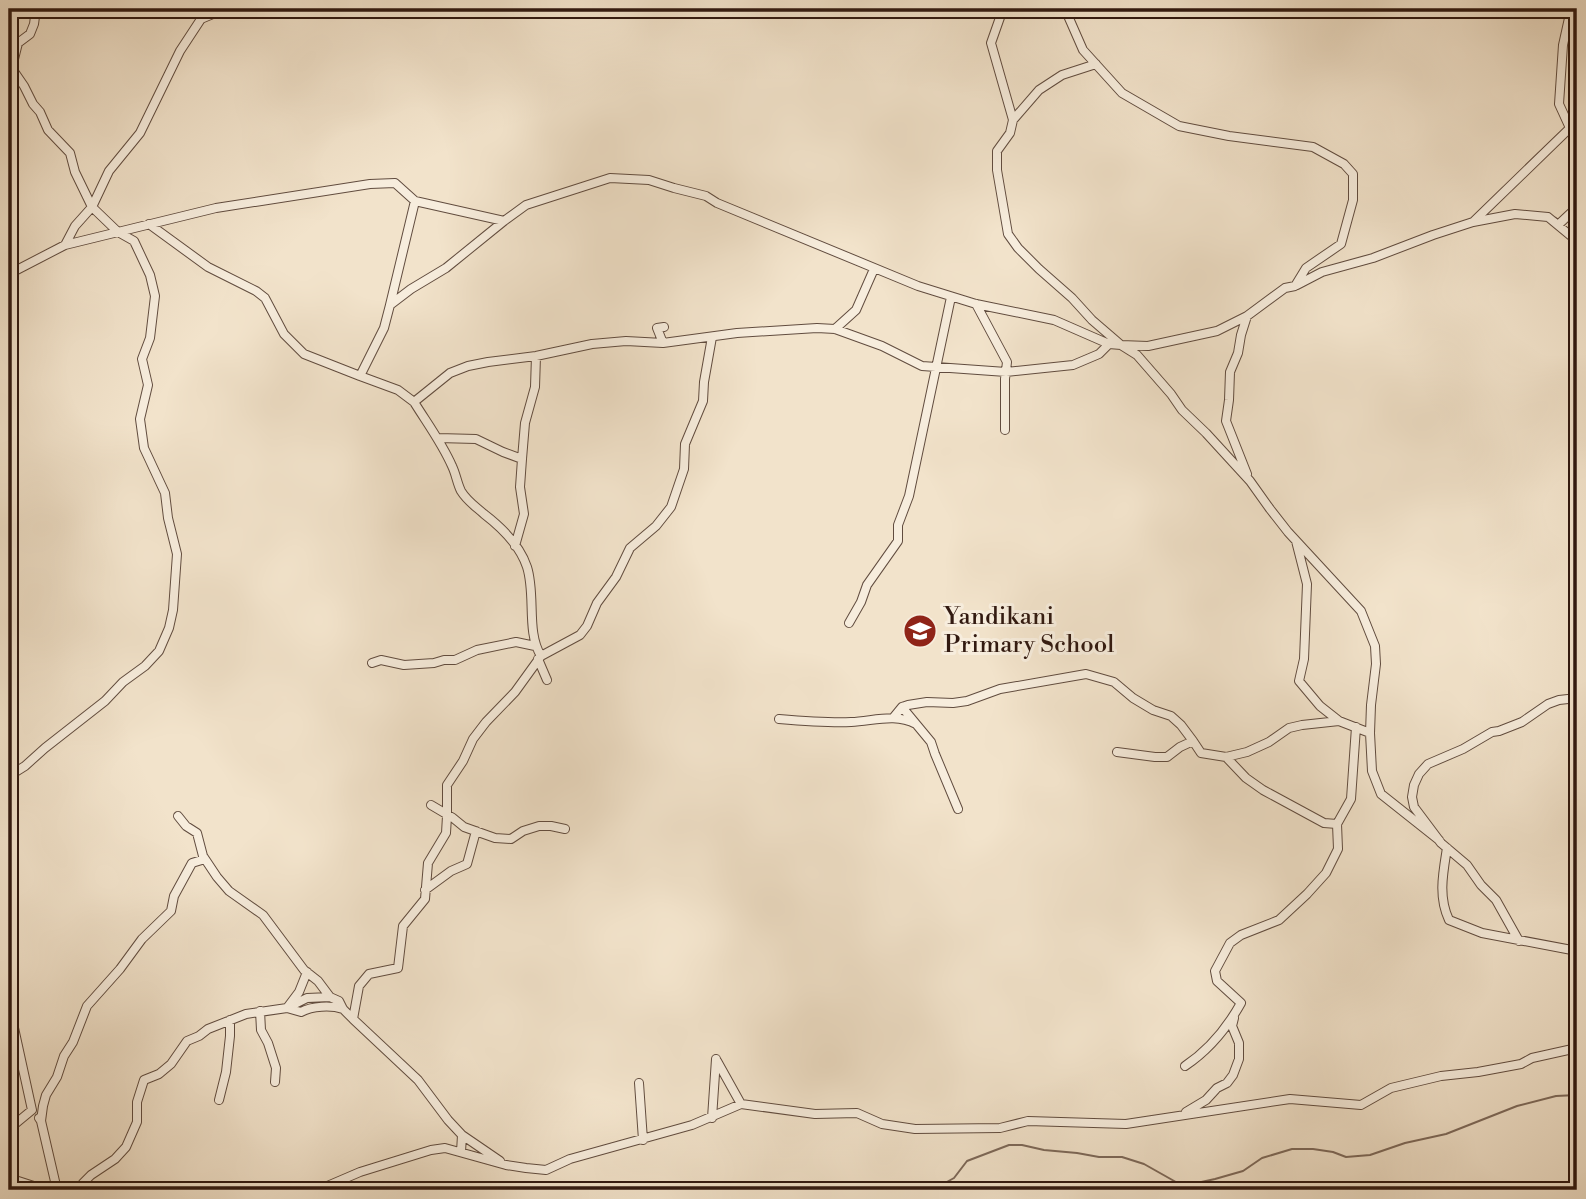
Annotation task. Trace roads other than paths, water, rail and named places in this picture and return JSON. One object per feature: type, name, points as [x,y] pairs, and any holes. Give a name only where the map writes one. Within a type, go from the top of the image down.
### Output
[{"type":"street","points":[[9,776],[105,701],[159,651],[173,610],[177,554],[165,493],[144,448],[139,419],[148,385],[142,359],[150,338],[155,296],[150,275],[134,241],[118,232],[92,207],[75,172],[70,153],[48,130],[40,112],[11,68],[18,43],[30,34],[36,9]]},
{"type":"street","points":[[65,245],[75,226],[92,207],[109,172],[140,134],[180,51],[201,19],[225,9]]},
{"type":"street","points":[[1003,9],[991,43],[1013,120]]},
{"type":"street","points":[[1065,9],[1083,50],[1122,93],[1180,126],[1228,136],[1313,147],[1344,164],[1353,174],[1353,200],[1341,244],[1306,268],[1295,286]]},
{"type":"street","points":[[1473,222],[1570,128],[1559,104],[1563,45],[1571,9]]},
{"type":"street","points":[[1096,64],[1062,75],[1039,90],[1013,120],[1010,133],[997,151],[997,170],[1008,234],[1018,248],[1092,320],[1137,355],[1182,410],[1250,481],[1288,532],[1362,611],[1375,646],[1370,733],[1372,771],[1381,794],[1439,840],[1466,866],[1496,900],[1519,941]]},
{"type":"street","points":[[390,305],[446,268],[526,205],[610,178],[649,180],[706,196],[874,269],[951,297],[1054,320],[1110,344],[1148,346],[1217,331],[1247,316],[1285,288],[1295,286],[1322,272],[1373,258],[1433,235],[1473,222],[1515,214],[1548,217],[1558,225],[1577,204]]},
{"type":"street","points":[[9,274],[65,245],[149,224],[216,208],[370,184],[396,183],[415,201],[504,220]]},
{"type":"street","points":[[360,376],[384,328],[415,201]]},
{"type":"street","points":[[1548,217],[1577,241]]},
{"type":"street","points":[[149,224],[208,267],[265,298],[284,334],[304,354],[398,390],[414,401],[438,438],[469,502],[500,527],[527,565],[532,588],[535,646],[547,680]]},
{"type":"street","points":[[835,329],[856,310],[874,269]]},
{"type":"street","points":[[849,623],[867,584],[898,541],[898,524],[909,496],[951,297]]},
{"type":"street","points":[[976,304],[1007,362],[1005,430]]},
{"type":"street","points":[[1247,316],[1238,353],[1230,372],[1226,421],[1250,481]]},
{"type":"street","points":[[663,343],[657,328],[664,327]]},
{"type":"street","points":[[414,401],[450,373],[468,366],[626,341],[663,343],[748,332],[835,329],[882,346],[922,366],[1006,372],[1073,365],[1099,354],[1110,344]]},
{"type":"street","points":[[353,1019],[359,986],[369,974],[398,968],[403,926],[425,899],[428,863],[446,833],[447,785],[463,761],[473,739],[515,692],[539,658],[580,635],[597,603],[617,577],[630,548],[656,526],[671,507],[684,469],[685,444],[704,401],[704,383],[712,337]]},
{"type":"street","points":[[515,546],[524,514],[520,487],[522,458],[534,387],[536,356]]},
{"type":"street","points":[[438,438],[476,439],[522,458]]},
{"type":"street","points":[[1296,538],[1307,584],[1304,659],[1299,681],[1320,706],[1339,721],[1370,733]]},
{"type":"street","points":[[372,663],[381,660],[404,666],[434,663],[455,660],[477,650],[516,642],[535,646]]},
{"type":"street","points":[[893,718],[902,707],[927,702],[967,701],[1000,689],[1086,674],[1114,682],[1153,710],[1171,716],[1201,752],[1226,757],[1247,752],[1269,742],[1289,728],[1339,721]]},
{"type":"street","points":[[1439,840],[1414,807],[1412,797],[1414,785],[1426,766],[1492,732],[1522,722],[1548,704],[1577,698]]},
{"type":"street","points":[[902,707],[931,742],[958,809]]},
{"type":"street","points":[[779,719],[852,722],[893,718],[906,719],[916,724]]},
{"type":"street","points":[[1181,1115],[1227,1083],[1239,1059],[1239,1043],[1232,1026],[1241,1003],[1217,981],[1215,971],[1230,943],[1241,935],[1279,920],[1326,873],[1338,849],[1337,824],[1351,799],[1356,727]]},
{"type":"street","points":[[1117,752],[1167,757],[1193,741]]},
{"type":"street","points":[[1226,757],[1246,778],[1263,790],[1324,823],[1337,824]]},
{"type":"street","points":[[431,805],[464,827],[495,838],[511,839],[523,831],[539,826],[565,829]]},
{"type":"street","points":[[178,816],[186,826],[197,833],[205,859],[217,877],[229,891],[263,915],[330,997]]},
{"type":"street","points":[[425,890],[451,870],[467,864],[476,831]]},
{"type":"street","points":[[1447,848],[1441,882],[1444,909],[1449,920],[1482,933],[1577,951]]},
{"type":"street","points":[[57,1190],[41,1121],[46,1095],[90,1002],[120,969],[142,939],[171,911],[174,896],[192,863],[205,859]]},
{"type":"street","points":[[287,1008],[299,992],[307,972]]},
{"type":"street","points":[[79,1190],[91,1175],[115,1159],[126,1147],[137,1122],[137,1102],[144,1080],[159,1074],[171,1064],[187,1041],[230,1020],[260,1011],[287,1008],[307,998],[330,997],[338,1001],[353,1019],[418,1080],[448,1121],[462,1135],[506,1164]]},
{"type":"street","points":[[9,1005],[32,1110],[41,1121]]},
{"type":"street","points":[[287,1008],[301,1012],[335,1006],[343,1009]]},
{"type":"street","points":[[260,1011],[261,1030],[276,1068],[275,1082]]},
{"type":"street","points":[[1185,1066],[1201,1056],[1235,1015]]},
{"type":"street","points":[[219,1100],[226,1072],[230,1020]]},
{"type":"street","points":[[318,1190],[360,1172],[445,1148],[506,1164],[545,1170],[570,1159],[712,1118],[741,1104],[816,1114],[858,1113],[881,1124],[915,1129],[1000,1128],[1028,1121],[1126,1124],[1290,1099],[1361,1105],[1391,1088],[1575,1051]]},
{"type":"street","points":[[712,1118],[716,1059],[741,1104]]},
{"type":"street","points":[[639,1083],[643,1140]]},
{"type":"street","points":[[9,1129],[32,1110]]},
{"type":"street","points":[[461,1152],[462,1135]]},
{"type":"street","points":[[9,1178],[46,1190]]},
{"type":"waterway","points":[[910,1190],[945,1183],[954,1178],[967,1161],[1009,1145],[1099,1157],[1122,1157],[1144,1164],[1183,1186],[1243,1171],[1262,1158],[1292,1149],[1313,1149],[1346,1157],[1370,1155],[1405,1143],[1446,1134],[1517,1106],[1556,1096],[1577,1095]]},
{"type":"place","name":"Yandikani Primary School","points":[[920,631]]}]
